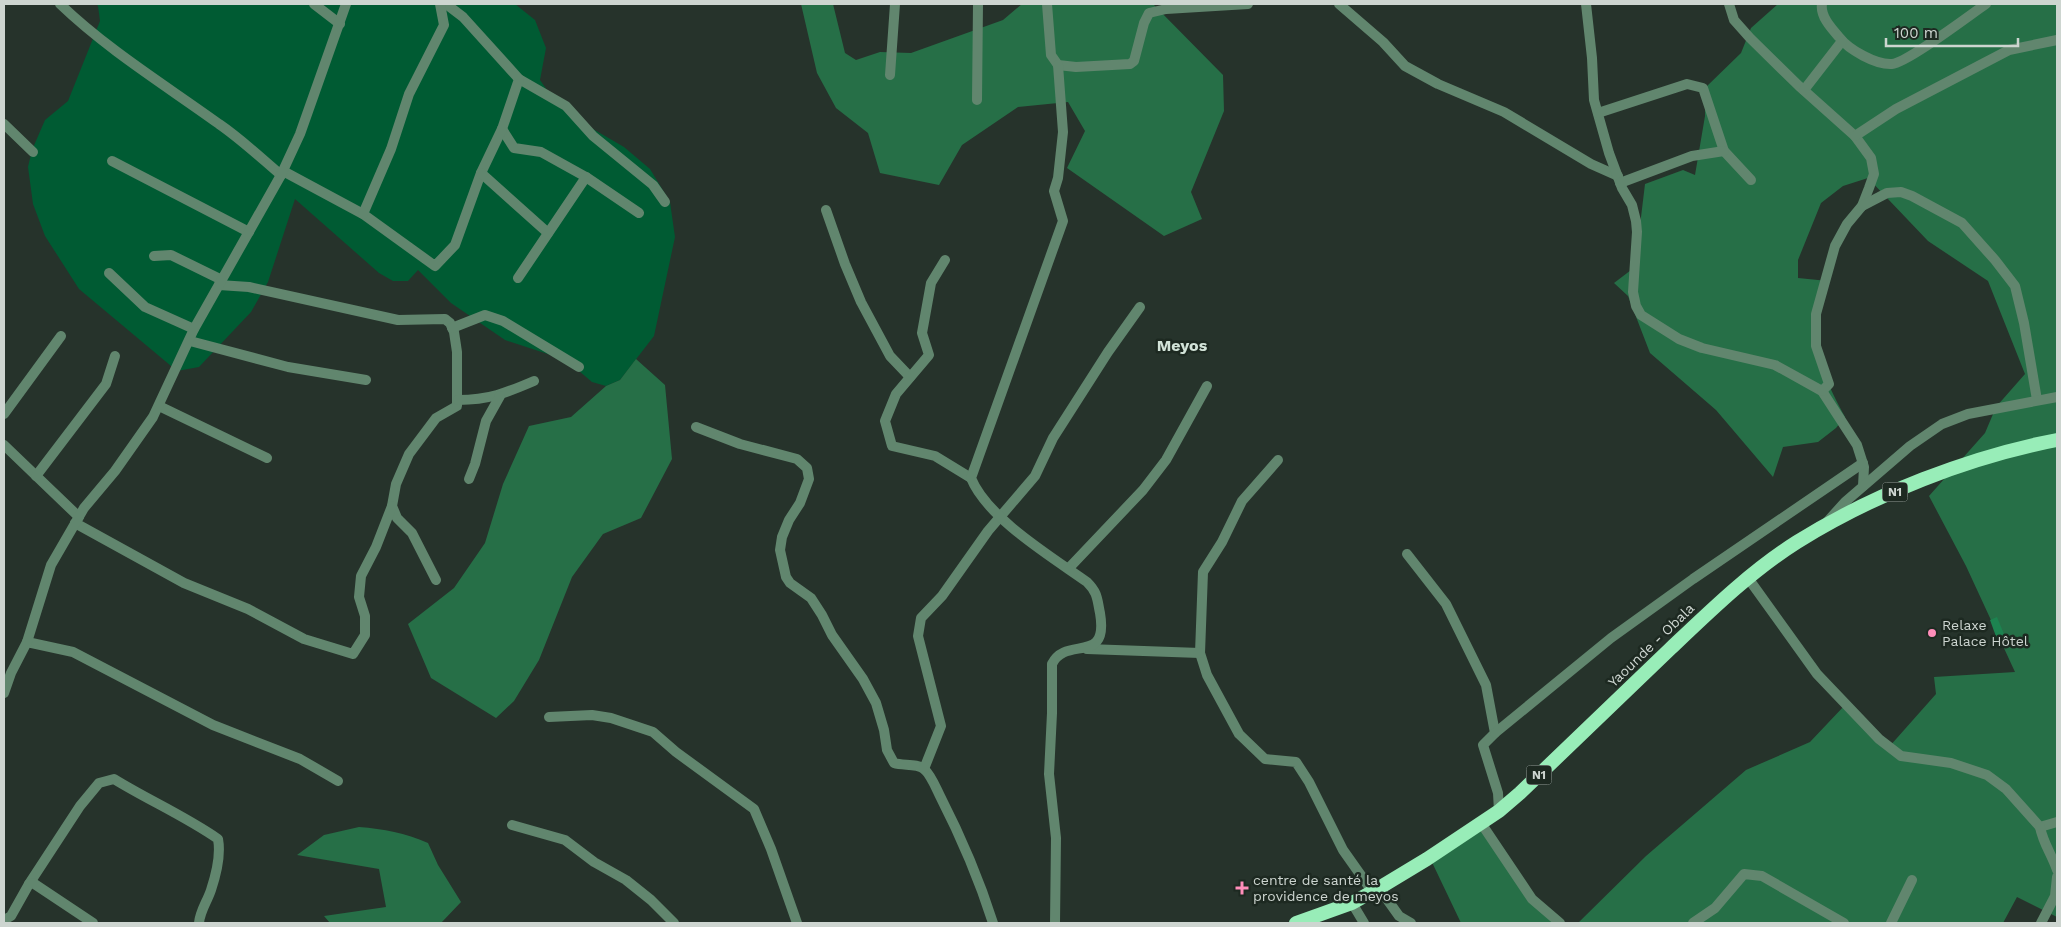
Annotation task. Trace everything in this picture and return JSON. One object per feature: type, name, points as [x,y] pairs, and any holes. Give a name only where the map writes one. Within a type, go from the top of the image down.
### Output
[{"type":"highway","name":"Yaounde - Obala","points":[[1296,923],[1352,903],[1427,859],[1498,811],[1520,794],[1699,622],[1748,578],[1796,542],[1864,507],[1940,472],[2057,440]]},
{"type":"street","points":[[60,4],[85,27],[143,71],[221,125],[282,173],[363,214],[435,266],[454,245],[481,173],[502,130],[519,79]]},
{"type":"street","points":[[314,4],[340,24]]},
{"type":"street","points":[[4,693],[10,673],[27,642],[52,565],[84,508],[115,471],[153,418],[194,329],[282,173],[300,134],[346,4]]},
{"type":"street","points":[[363,214],[391,150],[409,94],[444,25],[440,4]]},
{"type":"street","points":[[446,4],[463,17],[519,79],[566,106],[593,136],[653,185],[665,202]]},
{"type":"street","points":[[890,75],[895,4]]},
{"type":"street","points":[[977,100],[978,4]]},
{"type":"street","points":[[971,478],[1063,221],[1054,191],[1058,178],[1063,132],[1058,64],[1051,55],[1047,4]]},
{"type":"street","points":[[1058,64],[1076,67],[1130,64],[1134,61],[1144,23],[1149,13],[1248,4]]},
{"type":"street","points":[[1339,4],[1383,42],[1405,66],[1438,84],[1504,112],[1590,164],[1619,179],[1692,156],[1724,151]]},
{"type":"street","points":[[1586,4],[1593,64],[1594,100],[1619,179],[1632,205],[1636,221],[1637,232],[1632,292],[1636,306],[1641,314],[1679,340],[1702,348],[1775,365],[1822,391],[1857,445],[1863,463],[1863,486]]},
{"type":"street","points":[[1729,4],[1734,20],[1750,38],[1855,136],[1871,158],[1874,174],[1862,206],[1848,224],[1835,246],[1816,314],[1816,346],[1829,384],[1822,391]]},
{"type":"street","points":[[1822,4],[1825,20],[1842,41],[1874,62],[1894,64],[1916,52],[1986,4]]},
{"type":"street","points":[[1855,136],[1896,109],[2009,50],[2057,40]]},
{"type":"street","points":[[1804,90],[1842,41]]},
{"type":"street","points":[[1598,113],[1687,84],[1703,88],[1724,151],[1751,180]]},
{"type":"street","points":[[4,124],[34,152]]},
{"type":"street","points":[[502,130],[514,148],[541,152],[586,177],[639,213]]},
{"type":"street","points":[[112,161],[249,232]]},
{"type":"street","points":[[481,173],[548,233]]},
{"type":"street","points":[[518,278],[586,177]]},
{"type":"street","points":[[1862,206],[1887,193],[1901,192],[1912,196],[1962,223],[1996,260],[2015,286],[2024,322],[2037,400]]},
{"type":"street","points":[[826,210],[861,302],[890,356],[910,377]]},
{"type":"street","points":[[4,445],[77,520],[184,583],[248,608],[304,639],[353,654],[365,635],[364,616],[359,597],[361,576],[376,547],[392,506],[396,484],[409,454],[436,418],[457,406],[457,352],[450,323],[445,319],[398,320],[249,287],[221,283],[171,255],[154,256]]},
{"type":"street","points":[[945,260],[931,283],[922,333],[929,356],[896,394],[885,421],[892,446],[935,456],[971,478],[975,489],[1000,518],[1069,568],[1095,590],[1102,631],[1094,644],[1086,648]]},
{"type":"street","points":[[109,272],[145,307],[194,329]]},
{"type":"street","points":[[924,769],[941,726],[918,636],[921,618],[942,596],[988,531],[1035,476],[1053,438],[1108,352],[1140,307]]},
{"type":"street","points":[[452,328],[485,315],[503,321],[579,367]]},
{"type":"street","points":[[4,414],[61,336]]},
{"type":"street","points":[[190,341],[288,367],[366,380]]},
{"type":"street","points":[[36,476],[106,384],[115,356]]},
{"type":"street","points":[[458,400],[478,400],[500,396],[534,381]]},
{"type":"street","points":[[1069,568],[1143,490],[1166,460],[1207,386]]},
{"type":"street","points":[[469,479],[476,464],[486,421],[500,396]]},
{"type":"street","points":[[1821,528],[1863,486],[1910,446],[1942,424],[1968,414],[2057,397]]},
{"type":"street","points":[[159,406],[267,458]]},
{"type":"street","points":[[696,427],[740,444],[797,459],[807,468],[809,479],[800,503],[789,520],[782,537],[780,550],[786,577],[790,583],[811,598],[832,635],[863,679],[876,703],[884,730],[887,750],[894,763],[913,765],[924,769],[953,821],[980,881],[993,923]]},
{"type":"street","points":[[1278,460],[1242,501],[1222,542],[1203,572],[1200,653],[1207,675],[1239,734],[1265,759],[1296,762],[1309,782],[1343,850],[1375,890],[1399,916],[1410,923]]},
{"type":"street","points":[[1498,811],[1498,793],[1483,745],[1611,638],[1693,578],[1863,463]]},
{"type":"street","points":[[392,506],[397,518],[412,533],[436,580]]},
{"type":"street","points":[[1407,554],[1446,604],[1486,685],[1495,734]]},
{"type":"street","points":[[1748,578],[1817,674],[1879,739],[1901,756],[1950,763],[1987,775],[2006,789],[2040,827],[2043,841],[2051,852],[2057,870]]},
{"type":"street","points":[[27,642],[73,652],[213,724],[300,758],[338,781]]},
{"type":"street","points":[[1055,923],[1056,838],[1048,774],[1052,713],[1052,664],[1061,653],[1086,648],[1200,653]]},
{"type":"street","points":[[549,717],[592,715],[611,718],[653,732],[676,752],[754,809],[771,849],[797,923]]},
{"type":"street","points":[[4,920],[11,916],[29,884],[80,806],[99,784],[114,779],[196,824],[218,839],[220,850],[211,891],[200,914],[199,923]]},
{"type":"street","points":[[2040,827],[2057,822]]},
{"type":"street","points":[[1481,823],[1532,899],[1560,923]]},
{"type":"street","points":[[512,824],[565,840],[594,862],[626,880],[651,900],[674,923]]},
{"type":"street","points":[[1693,923],[1715,908],[1744,874],[1762,876],[1844,923]]},
{"type":"street","points":[[2040,923],[2055,896],[2057,877]]},
{"type":"street","points":[[1891,923],[1912,880]]},
{"type":"street","points":[[29,884],[33,883],[43,888],[93,923]]},
{"type":"street","points":[[1352,903],[1364,923]]},
{"type":"shaded area","points":[[96,4],[515,4],[535,20],[546,48],[540,80],[549,93],[574,118],[624,147],[650,169],[670,202],[675,237],[654,336],[620,380],[606,386],[592,382],[566,360],[505,340],[451,303],[418,270],[408,281],[393,281],[379,273],[295,199],[268,282],[251,312],[199,367],[177,371],[79,289],[45,236],[33,204],[28,167],[32,150],[45,120],[68,101],[100,21]]},
{"type":"shaded area","points":[[801,4],[833,4],[845,53],[856,60],[880,52],[911,53],[1003,20],[1022,4],[1153,4],[1223,75],[1224,111],[1191,192],[1202,219],[1164,236],[1067,168],[1085,131],[1068,102],[1018,107],[962,145],[939,185],[880,173],[868,133],[836,108],[817,73]]},
{"type":"shaded area","points":[[1778,4],[2057,4],[2057,917],[2017,897],[2003,923],[1578,923],[1646,856],[1746,770],[1810,742],[1845,705],[1889,747],[1936,694],[1934,677],[2015,672],[1966,566],[1929,496],[1985,433],[1996,407],[2025,374],[1988,281],[1928,241],[1868,178],[1843,186],[1821,203],[1798,260],[1798,278],[1828,281],[1818,310],[1816,338],[1822,366],[1832,392],[1845,417],[1836,428],[1818,442],[1783,447],[1773,477],[1716,410],[1650,353],[1628,296],[1614,283],[1635,267],[1645,184],[1683,170],[1695,175],[1705,116],[1705,88],[1741,53],[1751,28]]},
{"type":"shaded area","points":[[636,359],[665,385],[672,459],[641,518],[603,534],[572,577],[539,660],[514,701],[496,718],[431,678],[408,624],[454,588],[485,543],[503,484],[529,426],[571,417],[606,386],[620,380]]},
{"type":"shaded area","points":[[1997,617],[2006,639],[1998,642],[1990,620]]},
{"type":"shaded area","points":[[1478,825],[1532,899],[1563,923],[1461,923],[1429,856]]},
{"type":"shaded area","points":[[359,827],[394,832],[428,843],[438,865],[461,902],[441,923],[330,923],[324,916],[386,907],[379,869],[297,855],[324,835]]},
{"type":"place","name":"Relaxe Palace Hôtel","points":[[1932,633]]},
{"type":"place","name":"centre de santé la providence de meyos","points":[[1242,888]]},
{"type":"district","name":"Meyos","points":[[1182,345]]}]
